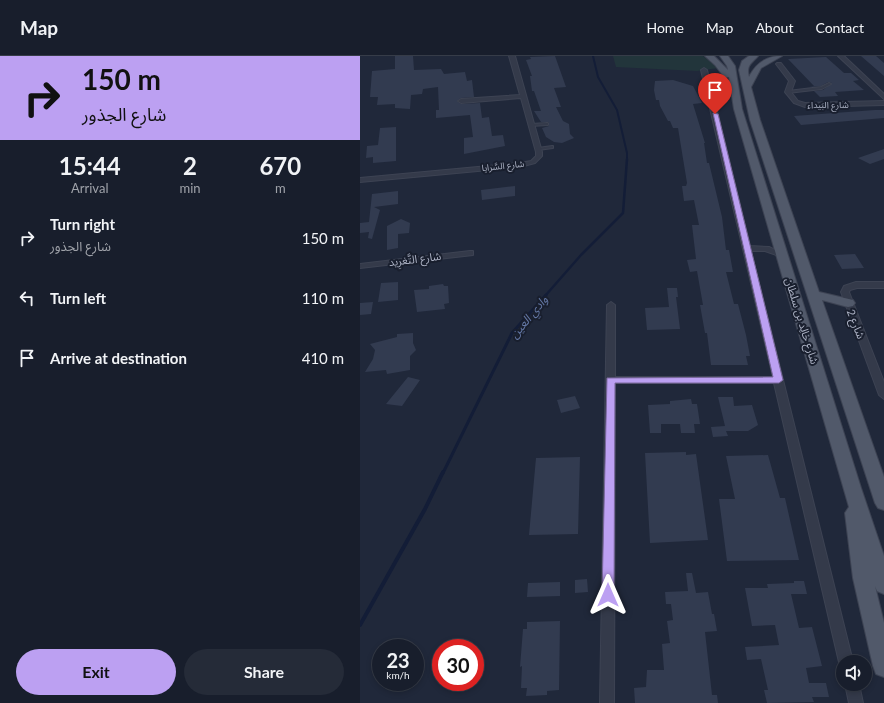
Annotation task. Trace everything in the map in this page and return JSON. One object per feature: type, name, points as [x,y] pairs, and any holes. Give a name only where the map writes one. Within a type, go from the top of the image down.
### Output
[{"type":"main road","points":[[709,56],[722,67],[733,86]]},
{"type":"main road","name":"شارع خالِد بن سلطان","points":[[724,56],[731,66],[733,86],[738,109],[852,488],[884,585]]},
{"type":"main road","name":"شارع خالِد بن سلطان","points":[[754,56],[747,61],[743,68],[746,87],[762,143],[884,503]]},
{"type":"main road","points":[[746,87],[758,67],[778,60]]},
{"type":"main road","points":[[813,294],[848,303]]},
{"type":"main road","points":[[852,488],[863,578],[884,666]]},
{"type":"street","points":[[512,56],[538,148]]},
{"type":"street","points":[[841,56],[884,97]]},
{"type":"street","points":[[778,60],[792,81],[788,92]]},
{"type":"street","points":[[704,70],[751,248],[779,380],[844,655]]},
{"type":"street","name":"شارع البَيداء","points":[[788,92],[796,102],[809,105],[884,103]]},
{"type":"street","points":[[461,101],[523,96]]},
{"type":"street","name":"شارع السَّرايا","points":[[360,180],[525,164],[538,158],[540,154],[538,148]]},
{"type":"street","points":[[751,248],[770,245],[778,241]]},
{"type":"street","points":[[751,248],[782,255]]},
{"type":"street","name":"شارع التَّغرِيد","points":[[360,266],[470,253]]},
{"type":"street","name":"شارع 2","points":[[884,285],[849,286],[845,292],[884,395]]},
{"type":"street","points":[[608,703],[611,305]]},
{"type":"street","points":[[610,380],[779,380]]},
{"type":"street","points":[[853,691],[856,703]]},
{"type":"lane","points":[[788,92],[822,88],[830,84]]},
{"type":"lane","points":[[531,125],[546,124]]},
{"type":"lane","points":[[538,148],[552,147]]},
{"type":"shaded area","points":[[613,56],[703,56],[718,68],[697,71],[616,67]]},
{"type":"building","points":[[395,56],[413,56],[414,70],[441,69],[444,74],[465,72],[467,81],[472,80],[474,97],[461,98],[457,101],[461,104],[480,103],[482,118],[489,117],[492,136],[503,135],[505,146],[464,154],[464,138],[473,137],[470,115],[436,118],[436,110],[439,110],[438,87],[423,89],[422,94],[411,95],[410,109],[395,108],[395,104],[377,105],[378,97],[370,97],[372,71],[395,69]]},
{"type":"building","points":[[555,56],[566,87],[554,88],[561,107],[556,107],[563,121],[569,124],[570,134],[574,138],[562,143],[554,142],[546,137],[542,128],[549,126],[549,122],[541,122],[534,111],[541,111],[534,91],[532,91],[530,76],[532,76],[526,60],[531,59],[530,57]]},
{"type":"building","points":[[861,56],[876,56],[884,63],[884,76]]},
{"type":"building","points":[[826,57],[844,73],[851,73],[859,80],[853,81],[864,90],[835,92],[838,96],[820,97],[814,91],[823,90],[832,83],[828,82],[821,86],[809,87],[814,86],[788,59]]},
{"type":"building","points":[[673,80],[693,86],[702,103],[693,104],[705,143],[707,163],[709,163],[722,217],[726,250],[729,250],[733,272],[726,272],[734,304],[738,304],[746,335],[750,356],[746,356],[748,365],[711,365],[707,333],[705,333],[700,305],[703,305],[697,271],[690,272],[687,260],[696,259],[692,225],[699,225],[694,200],[684,201],[682,186],[686,186],[687,183],[678,128],[673,128],[670,121],[668,121],[660,106],[659,100],[656,100],[654,90],[655,81]]},
{"type":"building","points":[[884,110],[884,118],[801,125],[794,116]]},
{"type":"building","points":[[396,127],[396,161],[373,163],[373,157],[366,158],[367,146],[378,145],[380,128]]},
{"type":"building","points":[[884,149],[884,159],[870,164],[858,158]]},
{"type":"building","points":[[515,186],[515,196],[482,200],[481,190]]},
{"type":"building","points":[[398,191],[398,204],[374,207],[380,210],[372,239],[368,238],[369,232],[360,233],[360,223],[369,222],[372,194]]},
{"type":"building","points":[[401,219],[410,223],[409,233],[398,234],[398,248],[387,250],[387,226]]},
{"type":"building","points":[[855,254],[864,268],[842,269],[834,255]]},
{"type":"building","points":[[398,282],[398,300],[378,302],[381,283]]},
{"type":"building","points":[[443,284],[444,286],[448,286],[449,303],[444,304],[445,309],[417,312],[414,290],[429,289],[429,286]]},
{"type":"building","points":[[667,288],[677,288],[678,297],[676,297],[680,329],[647,330],[645,308],[669,307]]},
{"type":"building","points":[[373,302],[371,314],[360,315],[360,303]]},
{"type":"building","points":[[413,333],[413,343],[416,350],[410,356],[410,370],[387,374],[386,370],[365,372],[373,359],[375,350],[370,344],[397,337],[397,334]]},
{"type":"building","points":[[408,377],[420,380],[402,406],[386,404]]},
{"type":"building","points":[[575,396],[580,408],[561,413],[557,400]]},
{"type":"building","points":[[718,397],[733,397],[734,406],[752,405],[758,425],[748,431],[726,431],[728,436],[713,437],[711,427],[725,426]]},
{"type":"building","points":[[691,399],[692,404],[697,404],[700,424],[694,424],[695,433],[681,433],[680,424],[661,424],[661,433],[650,433],[648,405],[670,404],[670,401]]},
{"type":"building","points":[[686,452],[686,455],[696,454],[708,540],[650,543],[645,453]]},
{"type":"building","points":[[768,455],[780,498],[785,498],[799,560],[727,561],[719,499],[735,499],[726,456]]},
{"type":"building","points":[[580,457],[578,534],[529,535],[536,458]]},
{"type":"building","points":[[686,573],[692,573],[696,593],[708,592],[712,614],[714,614],[717,631],[705,632],[712,695],[717,695],[718,703],[635,703],[634,688],[646,687],[647,670],[664,670],[662,644],[670,643],[667,621],[673,620],[671,604],[666,604],[665,592],[688,591]]},
{"type":"building","points":[[587,579],[588,592],[575,593],[575,580]]},
{"type":"building","points":[[794,581],[804,581],[807,594],[791,594],[799,628],[812,627],[822,666],[806,668],[809,683],[826,683],[829,697],[812,697],[814,702],[767,703],[764,690],[768,690],[761,659],[747,660],[745,647],[779,645],[775,625],[752,626],[745,588],[768,588],[767,584],[794,583]]},
{"type":"building","points":[[560,582],[560,596],[527,597],[528,583]]},
{"type":"building","points":[[560,621],[559,690],[547,691],[547,695],[526,696],[527,688],[521,688],[522,666],[520,667],[523,629],[527,629],[527,622]]},
{"type":"waterway","name":"وادي العين","points":[[593,56],[598,77],[617,110],[627,159]]},
{"type":"waterway","name":"وادي العين","points":[[545,296],[581,255],[623,213],[627,159]]},
{"type":"waterway","name":"وادي العين","points":[[443,473],[512,333],[546,295]]},
{"type":"waterway","name":"وادي العين","points":[[360,625],[425,509],[443,472]]},
{"type":"route","points":[[608,595],[610,380],[779,380],[715,114]]}]
